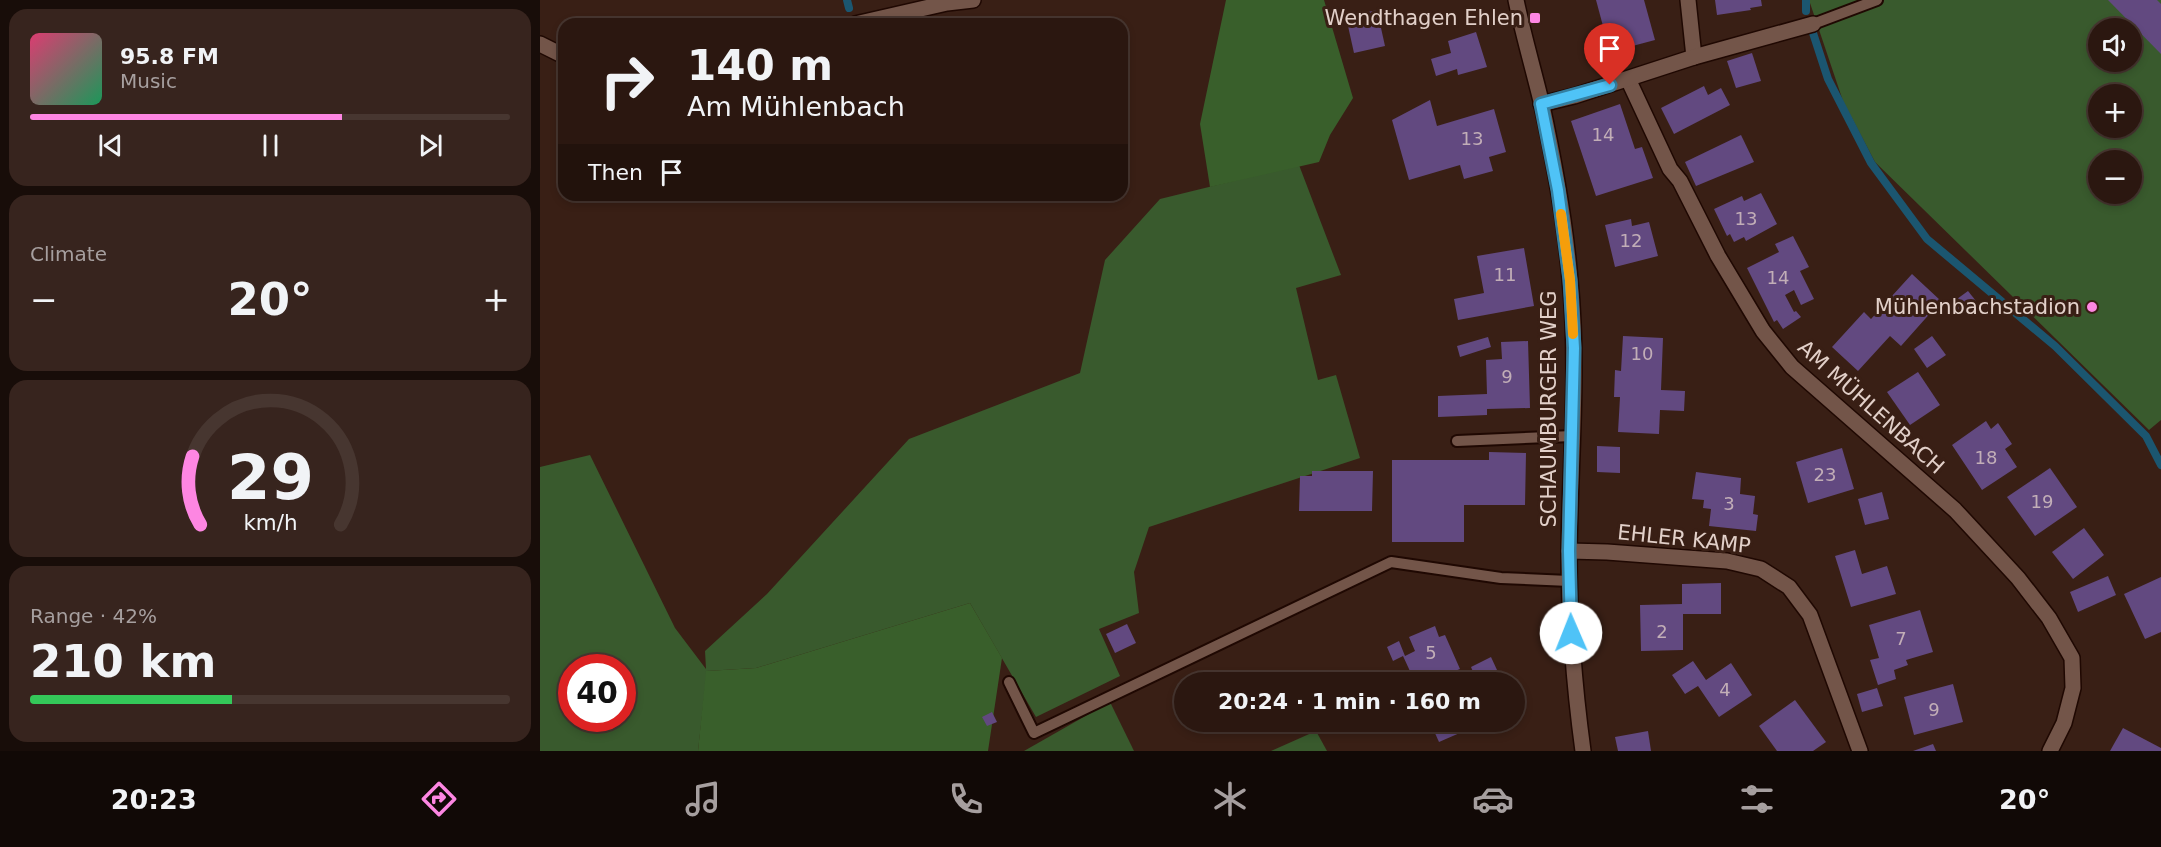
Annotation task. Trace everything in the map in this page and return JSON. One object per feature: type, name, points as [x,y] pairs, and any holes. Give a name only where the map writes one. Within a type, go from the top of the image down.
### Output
[{"type":"street","points":[[881,18],[947,3],[973,0]]},
{"type":"street","name":"SCHAUMBURGER WEG","points":[[1516,0],[1541,104],[1558,190],[1570,280],[1574,348],[1569,580],[1574,684],[1583,751]]},
{"type":"street","points":[[1688,0],[1694,57]]},
{"type":"street","points":[[1541,104],[1574,96],[1694,57],[1813,24]]},
{"type":"street","points":[[540,45],[558,53]]},
{"type":"street","name":"AM MÜHLENBACH","points":[[1628,79],[1670,169],[1680,181],[1718,256],[1763,331],[1792,368],[1955,510],[2018,578],[2049,618],[2072,658],[2073,688],[2064,723],[2050,751]]},
{"type":"street","name":"EHLER KAMP","points":[[1569,551],[1727,561],[1761,569],[1789,587],[1810,615],[1860,751]]},
{"type":"lane","points":[[1813,24],[1877,0]]},
{"type":"lane","points":[[1457,441],[1572,436]]},
{"type":"lane","points":[[1009,682],[1034,733],[1391,562],[1502,578],[1569,580]]},
{"type":"green space","points":[[1226,0],[1324,0],[1353,98],[1330,135],[1319,162],[1210,187],[1200,124]]},
{"type":"green space","name":"Mühlenbachstadion","points":[[1809,0],[2161,0],[2161,420],[2149,430],[1875,162],[1843,101]]},
{"type":"green space","points":[[1299,165],[1341,275],[1296,288],[1318,380],[1336,375],[1360,458],[1149,527],[1134,572],[1139,613],[1099,629],[1120,676],[1036,717],[970,603],[756,668],[707,671],[698,751],[540,751],[540,467],[590,455],[675,628],[706,669],[705,651],[767,594],[909,439],[1080,373],[1105,260],[1160,199]]},
{"type":"green space","points":[[970,603],[1002,658],[988,751],[698,751],[706,671],[756,668]]},
{"type":"green space","points":[[1110,702],[1134,751],[1024,751]]},
{"type":"green space","points":[[1317,732],[1327,751],[1271,751]]},
{"type":"building","points":[[1596,0],[1644,0],[1655,40],[1610,52]]},
{"type":"building","points":[[1715,0],[1761,0],[1762,6],[1717,15]]},
{"type":"building","points":[[2108,0],[2157,0],[2161,4],[2161,54],[2142,35],[2142,18],[2126,18]]},
{"type":"building","points":[[1377,10],[1385,46],[1354,53],[1346,17]]},
{"type":"building","points":[[1476,32],[1487,67],[1458,75],[1457,69],[1436,76],[1431,59],[1451,53],[1448,41]]},
{"type":"building","points":[[1752,53],[1761,81],[1736,88],[1727,61]]},
{"type":"building","points":[[1704,86],[1708,95],[1721,88],[1730,105],[1674,134],[1661,108]]},
{"type":"building","points":[[1430,100],[1437,126],[1494,109],[1506,152],[1489,157],[1493,171],[1464,179],[1460,165],[1409,180],[1392,120]]},
{"type":"building","points":[[1620,104],[1635,149],[1642,147],[1653,178],[1596,196],[1571,121]]},
{"type":"building","points":[[1741,135],[1754,162],[1696,186],[1685,162]]},
{"type":"building","points":[[1761,193],[1777,224],[1746,241],[1744,237],[1734,242],[1730,234],[1727,236],[1714,209],[1742,196],[1744,201]]},
{"type":"building","points":[[1631,219],[1632,226],[1649,222],[1658,256],[1615,267],[1605,225]]},
{"type":"building","points":[[1793,236],[1809,267],[1800,271],[1814,299],[1801,305],[1794,290],[1785,295],[1794,312],[1796,311],[1801,317],[1783,329],[1777,320],[1774,322],[1747,268],[1779,252],[1775,244]]},
{"type":"building","points":[[1524,248],[1534,306],[1458,320],[1454,299],[1484,293],[1477,256]]},
{"type":"building","points":[[1912,274],[1941,301],[1901,346],[1890,336],[1858,371],[1832,347],[1864,312],[1871,319]]},
{"type":"building","points":[[1968,291],[1976,301],[1954,317],[1946,307]]},
{"type":"building","points":[[1623,336],[1663,338],[1661,390],[1685,391],[1684,411],[1660,410],[1659,434],[1618,432],[1620,397],[1614,397],[1615,370],[1621,371]]},
{"type":"building","points":[[1932,336],[1946,355],[1927,368],[1914,349]]},
{"type":"building","points":[[1488,337],[1491,347],[1460,357],[1457,346]]},
{"type":"building","points":[[1528,341],[1530,408],[1487,409],[1487,415],[1438,417],[1438,396],[1487,394],[1486,360],[1502,359],[1501,342]]},
{"type":"building","points":[[1918,372],[1940,405],[1910,425],[1887,392]]},
{"type":"building","points":[[1986,421],[1991,429],[1998,423],[2012,444],[2005,449],[2017,467],[1982,490],[1952,445]]},
{"type":"building","points":[[1597,446],[1620,447],[1620,473],[1597,472]]},
{"type":"building","points":[[1842,448],[1854,489],[1808,503],[1796,462]]},
{"type":"building","points":[[1489,452],[1526,453],[1525,505],[1464,505],[1464,542],[1392,542],[1392,460],[1489,460]]},
{"type":"building","points":[[2050,468],[2077,507],[2035,536],[2007,497]]},
{"type":"building","points":[[1312,471],[1373,471],[1372,511],[1299,511],[1300,476],[1312,476]]},
{"type":"building","points":[[1696,472],[1741,478],[1740,494],[1755,496],[1753,514],[1758,515],[1756,531],[1709,526],[1711,509],[1703,508],[1704,500],[1692,499]]},
{"type":"building","points":[[1882,492],[1889,519],[1865,525],[1858,499]]},
{"type":"building","points":[[2084,528],[2104,555],[2073,579],[2052,552]]},
{"type":"building","points":[[1855,550],[1862,574],[1887,566],[1896,594],[1851,607],[1835,556]]},
{"type":"building","points":[[2108,576],[2116,595],[2078,612],[2070,592]]},
{"type":"building","points":[[2161,577],[2161,632],[2145,639],[2124,594]]},
{"type":"building","points":[[1721,583],[1721,614],[1683,614],[1683,650],[1641,651],[1640,605],[1682,604],[1682,584]]},
{"type":"building","points":[[1920,610],[1933,652],[1906,660],[1908,665],[1894,670],[1896,679],[1878,685],[1870,660],[1879,658],[1869,625]]},
{"type":"building","points":[[1127,624],[1136,643],[1115,653],[1106,634]]},
{"type":"building","points":[[1435,626],[1439,637],[1445,635],[1460,669],[1452,672],[1410,672],[1403,656],[1393,661],[1387,647],[1399,641],[1405,656],[1415,651],[1409,637]]},
{"type":"building","points":[[1491,657],[1497,670],[1473,672],[1471,667]]},
{"type":"building","points":[[1693,661],[1706,680],[1731,663],[1752,695],[1719,717],[1698,686],[1685,694],[1672,675]]},
{"type":"building","points":[[1953,684],[1963,722],[1914,735],[1904,697]]},
{"type":"building","points":[[1877,688],[1883,706],[1862,712],[1857,694]]},
{"type":"building","points":[[1795,700],[1826,742],[1813,751],[1777,751],[1759,726]]},
{"type":"building","points":[[992,712],[997,722],[987,726],[982,717]]},
{"type":"building","points":[[2123,728],[2161,748],[2161,751],[2110,751]]},
{"type":"building","points":[[1648,731],[1651,751],[1618,751],[1615,737]]},
{"type":"building","points":[[1434,732],[1462,732],[1439,742]]},
{"type":"building","points":[[1933,744],[1936,751],[1913,751]]},
{"type":"waterway","points":[[847,0],[849,8]]},
{"type":"waterway","points":[[1806,0],[1806,11]]},
{"type":"waterway","points":[[1813,33],[1828,79],[1871,163],[1927,239],[2055,346],[2146,436],[2161,465]]},
{"type":"slow traffic","points":[[1561,214],[1570,280],[1573,334]]},
{"type":"place","name":"Wendthagen Ehlen","points":[[1535,18]]},
{"type":"place","name":"Mühlenbachstadion","points":[[2092,307]]},
{"type":"route","points":[[1571,633],[1569,551],[1574,348],[1570,280],[1558,190],[1541,104],[1610,85]]}]
